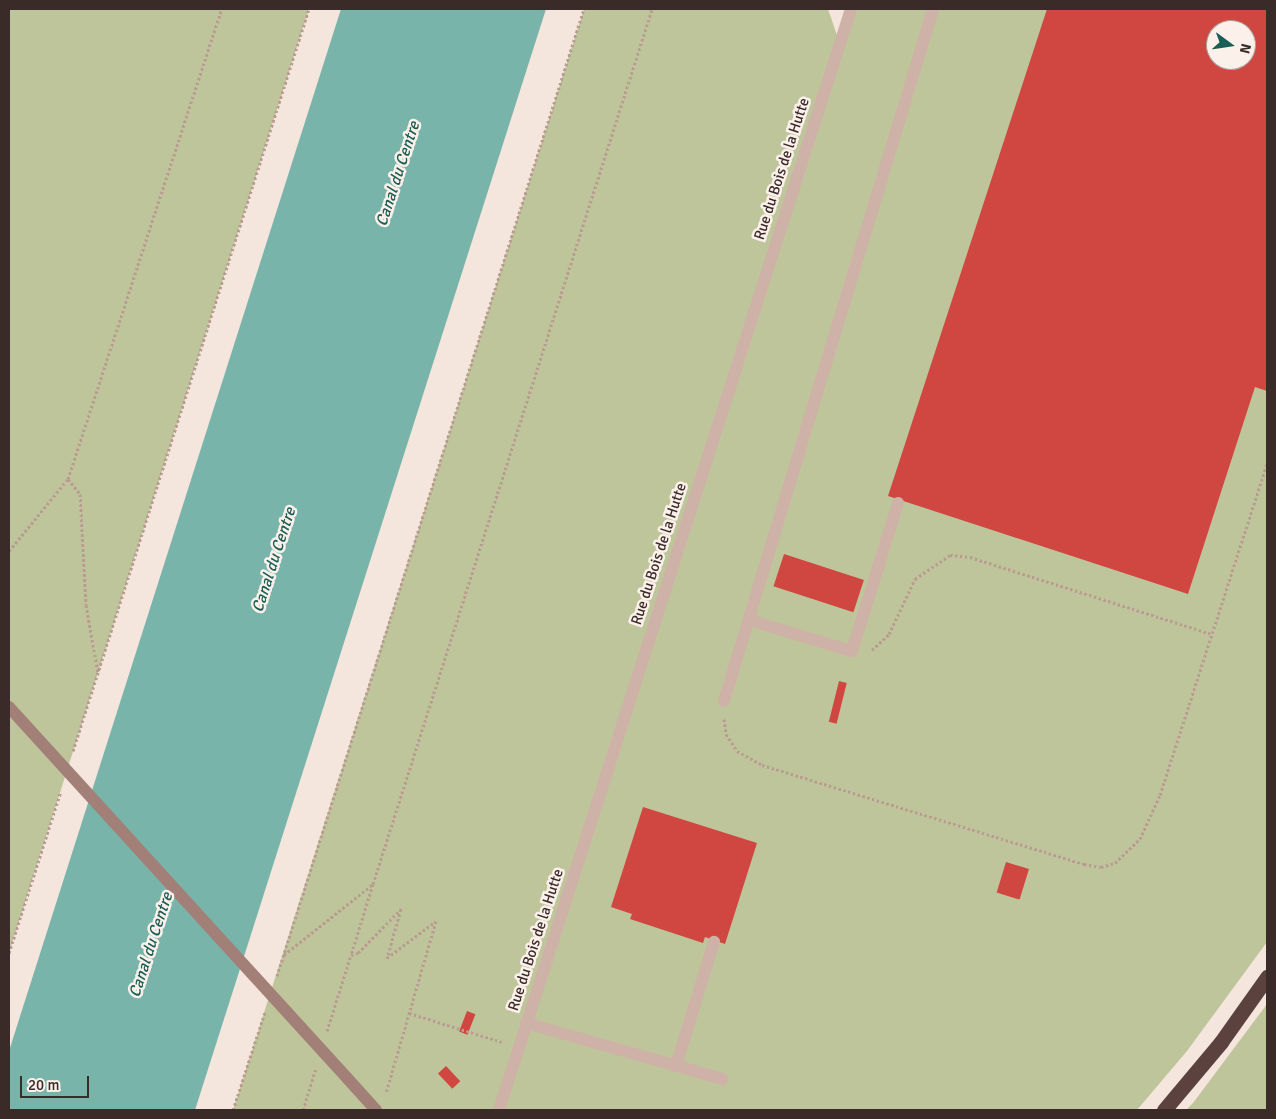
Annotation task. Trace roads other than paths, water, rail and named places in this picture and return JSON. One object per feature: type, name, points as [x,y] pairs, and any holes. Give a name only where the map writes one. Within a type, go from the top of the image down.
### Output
[{"type":"highway","points":[[1164,1110],[1221,1042],[1267,978]]},
{"type":"street","name":"Rue du Bois de la Hutte","points":[[498,1110],[851,9]]},
{"type":"street","points":[[724,701],[933,9]]},
{"type":"street","points":[[750,620],[852,651],[898,503]]},
{"type":"street","points":[[9,707],[376,1110]]},
{"type":"street","points":[[676,1066],[714,942]]},
{"type":"street","points":[[526,1023],[722,1079]]},
{"type":"water","name":"Canal du Centre","points":[[341,9],[546,9],[195,1110],[9,1110],[9,1051]]}]
